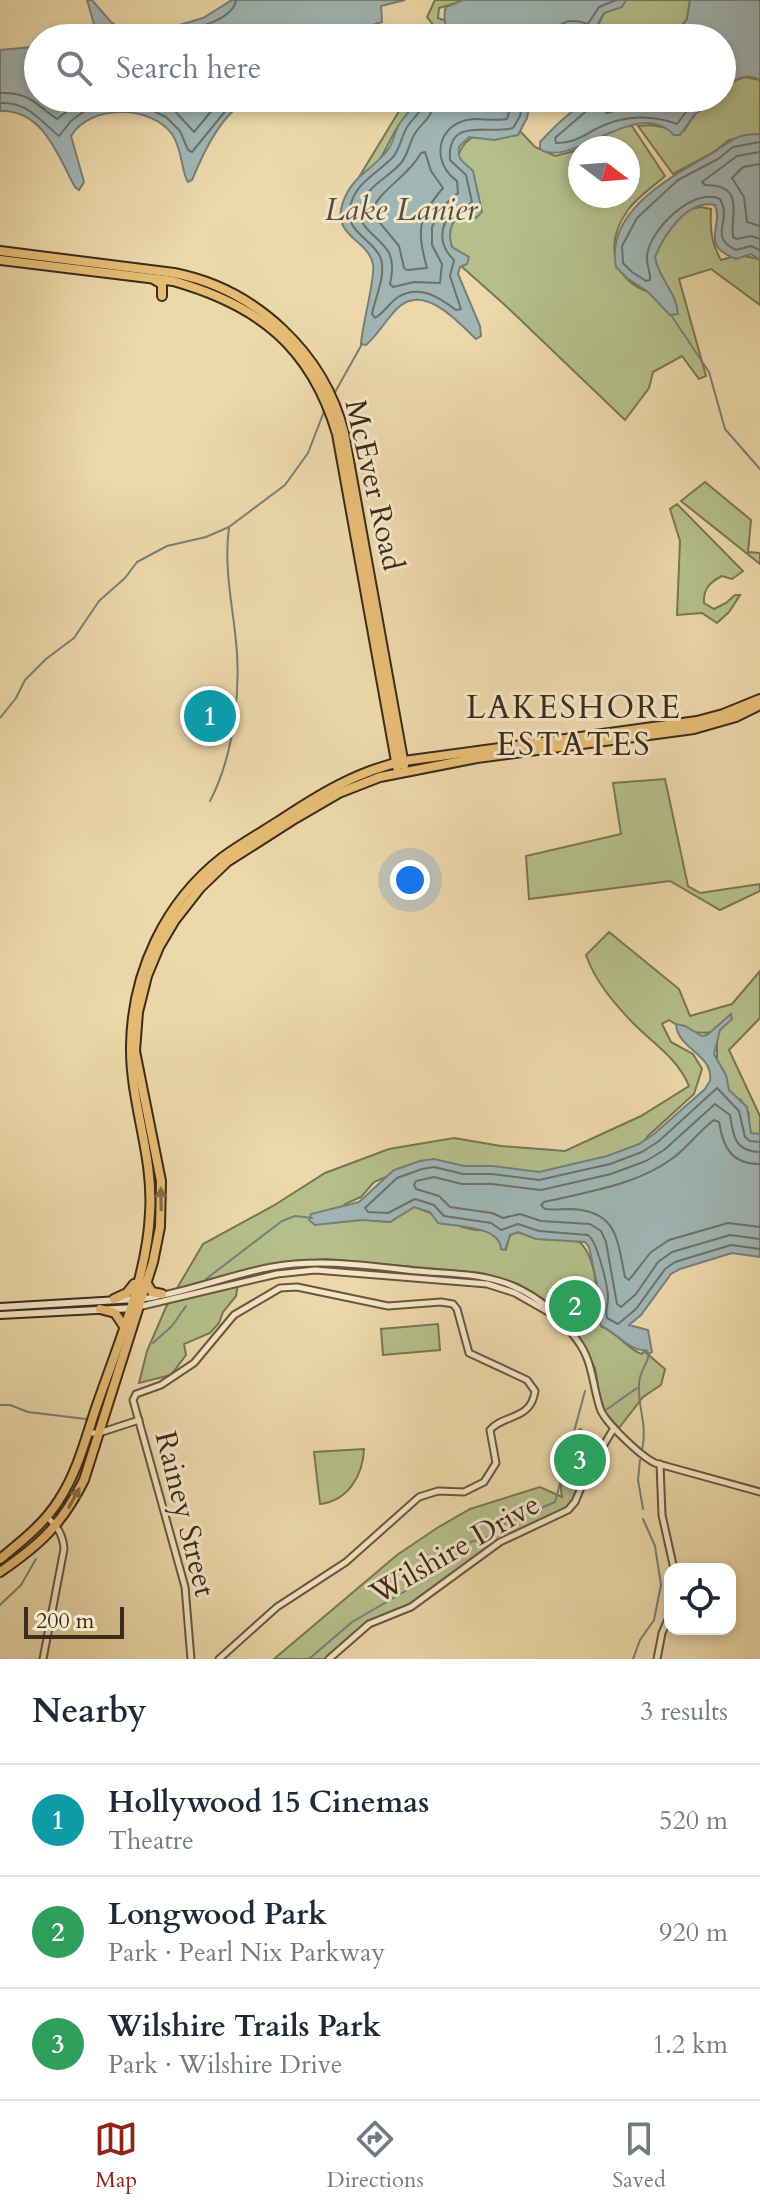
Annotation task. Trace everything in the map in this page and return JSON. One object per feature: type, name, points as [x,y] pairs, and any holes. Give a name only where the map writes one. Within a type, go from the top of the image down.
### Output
[{"type":"main road","name":"McEver Road","points":[[0,251],[190,276],[232,293],[281,328],[318,370],[339,413],[387,672],[401,767]]},
{"type":"main road","name":"McEver Road","points":[[0,260],[173,281],[229,300],[269,326],[307,366],[324,398],[337,434],[401,767]]},
{"type":"main road","points":[[127,275],[160,282],[163,286],[162,296]]},
{"type":"main road","points":[[372,628],[387,672]]},
{"type":"main road","points":[[0,1572],[52,1532],[84,1480],[160,1227],[161,1181],[135,1051],[141,997],[159,947],[192,896],[227,862],[296,818],[339,793],[401,767],[705,719],[760,699]]},
{"type":"main road","points":[[540,746],[694,729],[736,717],[760,705]]},
{"type":"main road","points":[[142,1281],[152,1292],[162,1294]]},
{"type":"main road","points":[[114,1299],[142,1281]]},
{"type":"main road","points":[[0,1307],[114,1299],[135,1303]]},
{"type":"main road","points":[[0,1315],[100,1309],[135,1303]]},
{"type":"main road","points":[[0,1559],[47,1517],[72,1476],[123,1327],[135,1303]]},
{"type":"main road","points":[[100,1309],[115,1313],[123,1327]]},
{"type":"street","points":[[135,1303],[275,1267],[333,1263],[487,1278],[525,1292],[563,1321],[586,1353],[602,1413],[644,1457],[760,1492]]},
{"type":"street","points":[[135,1303],[277,1274],[333,1270],[487,1284],[515,1293],[563,1321]]},
{"type":"street","points":[[139,1420],[133,1400],[136,1394],[173,1378],[201,1356],[234,1315],[283,1287],[297,1287],[388,1306],[450,1303],[457,1309],[467,1351],[533,1385],[535,1393],[530,1405],[522,1413],[494,1424],[490,1430],[496,1461],[488,1477],[477,1487],[464,1492],[438,1491],[419,1497],[346,1562],[277,1607],[219,1659]]},
{"type":"street","name":"Rainey Street","points":[[89,1433],[99,1433],[139,1420],[185,1587],[191,1659]]},
{"type":"street","points":[[123,1425],[141,1430]]},
{"type":"street","name":"Wilshire Drive","points":[[329,1659],[369,1624],[411,1607],[500,1542],[568,1510],[614,1428]]},
{"type":"street","points":[[660,1464],[662,1515],[673,1563]]},
{"type":"street","points":[[43,1659],[64,1549],[57,1525],[47,1517]]},
{"type":"street","points":[[657,1659],[664,1628]]},
{"type":"green space","points":[[435,0],[466,0],[439,8],[438,18],[446,21],[446,24],[433,24],[427,17]]},
{"type":"green space","points":[[626,0],[690,0],[687,19],[683,24],[599,24],[604,13],[621,7]]},
{"type":"green space","points":[[744,77],[760,80],[760,134],[729,140],[714,152],[673,174],[638,126],[684,131],[698,112],[736,112],[736,80]]},
{"type":"green space","points":[[399,112],[411,112],[394,133],[376,165],[353,187]]},
{"type":"green space","points":[[632,126],[639,136],[596,136],[610,127]]},
{"type":"green space","points":[[520,131],[535,147],[555,156],[568,153],[568,208],[630,208],[620,223],[614,248],[620,270],[638,287],[652,293],[653,256],[668,230],[685,210],[711,209],[712,235],[721,260],[738,255],[760,259],[760,305],[711,269],[679,279],[706,376],[699,379],[682,356],[653,372],[649,388],[625,420],[462,267],[449,240],[450,224],[463,214],[476,218],[479,210],[475,186],[458,156],[468,140],[483,133]]},
{"type":"green space","points":[[640,138],[665,176],[640,198]]},
{"type":"green space","points":[[705,482],[751,520],[748,552],[760,553],[760,564],[681,501]]},
{"type":"green space","points":[[677,504],[743,571],[732,579],[722,576],[706,590],[704,603],[714,609],[740,595],[717,623],[702,613],[677,615],[680,541],[670,509]]},
{"type":"green space","points":[[665,779],[688,886],[700,893],[760,884],[760,891],[720,910],[670,881],[529,899],[526,856],[621,834],[613,783]]},
{"type":"green space","points":[[609,932],[679,989],[690,1016],[732,1004],[760,971],[760,1018],[729,1050],[760,1116],[760,1136],[747,1136],[749,1114],[741,1100],[724,1093],[714,1032],[690,1031],[669,1020],[662,1024],[671,1042],[693,1054],[702,1069],[694,1094],[648,1136],[638,1152],[564,1172],[521,1175],[409,1167],[374,1182],[361,1197],[345,1204],[336,1217],[390,1222],[414,1207],[469,1229],[489,1230],[506,1249],[510,1235],[518,1232],[537,1239],[575,1240],[579,1231],[577,1240],[584,1247],[593,1268],[601,1326],[637,1352],[642,1354],[644,1351],[665,1369],[661,1385],[643,1397],[619,1428],[602,1409],[595,1368],[569,1324],[548,1302],[518,1284],[482,1273],[325,1259],[268,1265],[240,1272],[236,1296],[210,1333],[184,1344],[186,1355],[171,1375],[139,1383],[147,1351],[166,1307],[203,1244],[325,1173],[389,1149],[454,1138],[501,1146],[565,1151],[641,1116],[689,1086],[671,1059],[625,1014],[594,974],[586,955]]},
{"type":"green space","points":[[438,1324],[440,1350],[383,1355],[381,1329]]},
{"type":"green space","points":[[580,1429],[601,1447],[571,1501],[576,1504],[514,1535],[409,1611],[372,1623],[330,1659],[274,1659],[397,1555],[470,1509],[540,1487],[562,1497],[561,1480],[565,1462]]},
{"type":"green space","points":[[364,1449],[361,1468],[352,1485],[339,1498],[320,1504],[314,1452]]},
{"type":"water","points":[[87,0],[92,0],[114,24],[94,24]]},
{"type":"water","points":[[232,0],[405,0],[381,6],[382,22],[183,24],[203,18]]},
{"type":"water","points":[[463,0],[626,0],[622,7],[604,13],[598,24],[445,24],[446,7]]},
{"type":"water","points":[[690,0],[760,0],[760,80],[749,77],[736,80],[736,24],[683,24],[687,19]]},
{"type":"water","points":[[24,48],[24,112],[121,112],[92,118],[71,136],[84,182],[79,190],[38,126],[15,112],[0,111],[0,50]]},
{"type":"water","points":[[121,112],[231,112],[188,182],[172,134],[162,124],[136,113]]},
{"type":"water","name":"Lake Lanier","points":[[408,112],[528,112],[518,135],[494,140],[469,137],[459,147],[460,159],[473,171],[482,212],[477,217],[459,215],[452,226],[450,238],[452,247],[469,257],[458,274],[480,326],[481,336],[476,339],[441,308],[420,300],[400,306],[371,341],[361,344],[373,264],[365,249],[342,223],[343,202],[357,179],[389,148]]},
{"type":"water","points":[[572,112],[698,112],[680,135],[674,135],[659,125],[642,123],[602,136],[568,136],[568,150],[553,153],[540,149],[540,142]]},
{"type":"water","points":[[760,134],[760,260],[751,254],[736,259],[718,248],[715,242],[715,205],[705,205],[686,213],[671,229],[655,257],[677,306],[678,314],[670,315],[647,291],[616,267],[615,247],[620,230],[630,213],[640,208],[640,202],[659,186],[743,136]]},
{"type":"water","points":[[731,1014],[732,1019],[720,1030],[714,1054],[726,1075],[729,1090],[747,1107],[751,1133],[760,1134],[760,1257],[732,1253],[671,1274],[641,1315],[629,1325],[648,1330],[652,1352],[649,1354],[601,1326],[597,1310],[600,1298],[589,1247],[585,1242],[536,1239],[518,1232],[510,1235],[505,1250],[501,1249],[494,1236],[486,1232],[438,1223],[430,1212],[414,1207],[390,1222],[362,1220],[315,1225],[309,1220],[311,1214],[359,1202],[394,1170],[420,1161],[434,1159],[464,1166],[539,1172],[607,1156],[639,1144],[705,1089],[710,1081],[707,1064],[682,1040],[676,1024],[702,1036]]},
{"type":"waterway","points":[[671,315],[709,372],[725,429],[760,469]]},
{"type":"waterway","points":[[334,394],[362,344]]},
{"type":"waterway","points":[[0,718],[25,680],[74,638],[99,601],[125,578],[137,562],[167,546],[206,537],[229,527],[285,485],[308,453],[325,409]]},
{"type":"waterway","points":[[210,801],[231,740],[237,696],[237,653],[228,567],[229,528]]},
{"type":"waterway","points":[[206,1279],[282,1221],[295,1216],[312,1218]]},
{"type":"waterway","points":[[153,1343],[172,1326],[186,1306]]},
{"type":"waterway","points":[[642,1450],[644,1432],[639,1384],[649,1354]]},
{"type":"waterway","points":[[603,1412],[637,1388]]},
{"type":"waterway","points":[[309,1659],[352,1622],[421,1582],[471,1542],[494,1535],[502,1525],[555,1502],[585,1391]]},
{"type":"waterway","points":[[0,1405],[10,1405],[28,1412],[86,1419]]},
{"type":"waterway","points":[[640,1460],[638,1480],[643,1509]]},
{"type":"waterway","points":[[633,1659],[640,1640],[654,1620],[661,1585],[655,1546],[643,1519]]},
{"type":"waterway","points":[[0,1605],[21,1585],[36,1559]]},
{"type":"place","name":"Hollywood 15 Cinemas","points":[[210,716]]},
{"type":"place","name":"Longwood Park","points":[[575,1306]]},
{"type":"place","name":"Wilshire Trails Park","points":[[580,1460]]},
{"type":"district","name":"LAKESHORE ESTATES","points":[[574,726]]}]
